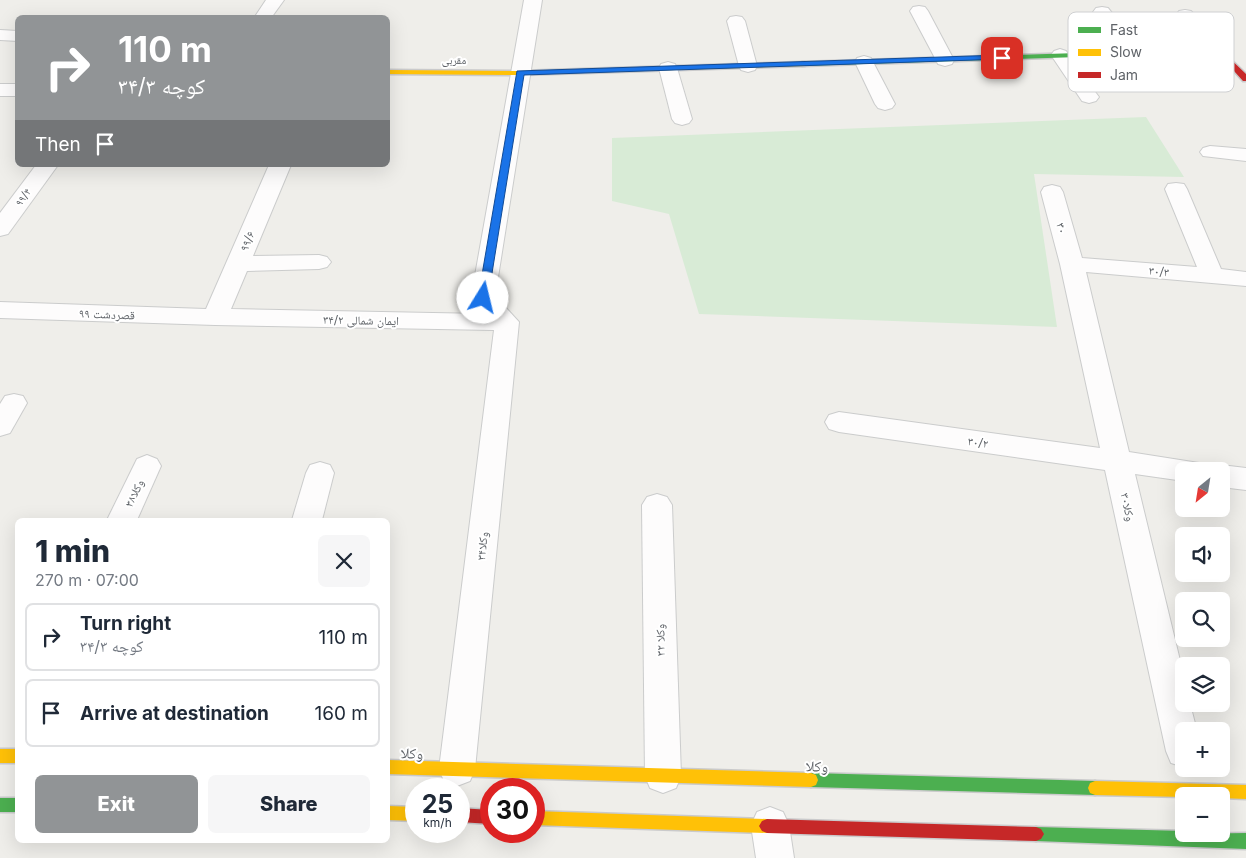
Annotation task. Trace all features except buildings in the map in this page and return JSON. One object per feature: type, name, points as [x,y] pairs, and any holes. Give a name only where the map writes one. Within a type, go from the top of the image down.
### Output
[{"type":"street","points":[[264,15],[275,0]]},
{"type":"street","points":[[507,322],[483,298],[533,0]]},
{"type":"street","points":[[918,11],[945,60]]},
{"type":"street","points":[[736,21],[748,66]]},
{"type":"street","points":[[0,35],[15,36]]},
{"type":"street","points":[[1060,55],[1068,67]]},
{"type":"street","name":"مقربی","points":[[390,72],[520,73],[1068,55]]},
{"type":"street","points":[[864,62],[885,104]]},
{"type":"street","points":[[1234,66],[1246,79]]},
{"type":"street","points":[[668,68],[682,119]]},
{"type":"street","points":[[0,90],[15,90]]},
{"type":"street","points":[[1086,92],[1089,97]]},
{"type":"street","points":[[1210,152],[1246,155]]},
{"type":"street","name":"۹۹/۴","points":[[0,229],[46,167]]},
{"type":"street","name":"۹۹/۶","points":[[215,317],[279,167]]},
{"type":"street","points":[[1176,189],[1212,276]]},
{"type":"street","name":"۳۰","points":[[1052,192],[1072,264]]},
{"type":"street","points":[[237,264],[319,262]]},
{"type":"street","name":"۳۰/۳","points":[[1072,264],[1246,279]]},
{"type":"street","name":"وکلا۳۰","points":[[1072,264],[1177,722]]},
{"type":"street","name":"قصردشت ۹۹","points":[[0,310],[215,317]]},
{"type":"street","name":"۳۴/۲ ایمان شمالی","points":[[215,317],[507,322]]},
{"type":"street","name":"وکلا۳۴","points":[[457,769],[507,322]]},
{"type":"street","points":[[0,426],[14,403]]},
{"type":"street","name":"۳۰/۲","points":[[839,422],[1175,469]]},
{"type":"street","name":"وکلا۳۸","points":[[123,518],[147,466]]},
{"type":"street","points":[[308,518],[320,473]]},
{"type":"street","points":[[1230,477],[1246,479]]},
{"type":"street","name":"وکلا ۳۲","points":[[657,505],[663,776]]},
{"type":"street","name":"وکلا","points":[[390,767],[663,776],[1190,780],[1246,792]]},
{"type":"street","points":[[0,805],[15,805]]},
{"type":"street","points":[[390,813],[405,814]]},
{"type":"street","points":[[545,819],[773,842],[1246,841]]},
{"type":"green space","points":[[1146,117],[1184,177],[1034,174],[1057,327],[699,314],[669,214],[612,201],[612,138]]},
{"type":"traffic: fast","points":[[802,64],[1068,55]]},
{"type":"traffic: fast","points":[[811,780],[1095,788]]},
{"type":"traffic: fast","points":[[0,805],[15,805]]},
{"type":"traffic: fast","points":[[1036,834],[1246,841]]},
{"type":"traffic: slow","points":[[390,72],[520,73],[802,64]]},
{"type":"traffic: slow","points":[[0,756],[15,756]]},
{"type":"traffic: slow","points":[[390,767],[811,780]]},
{"type":"traffic: slow","points":[[1095,788],[1246,792]]},
{"type":"traffic: slow","points":[[390,813],[405,814]]},
{"type":"traffic: slow","points":[[545,818],[767,826]]},
{"type":"traffic: jam","points":[[1234,66],[1246,79]]},
{"type":"traffic: jam","points":[[470,816],[480,816]]},
{"type":"traffic: jam","points":[[767,826],[1036,834]]},
{"type":"route","points":[[483,298],[520,73],[1002,58]]}]
